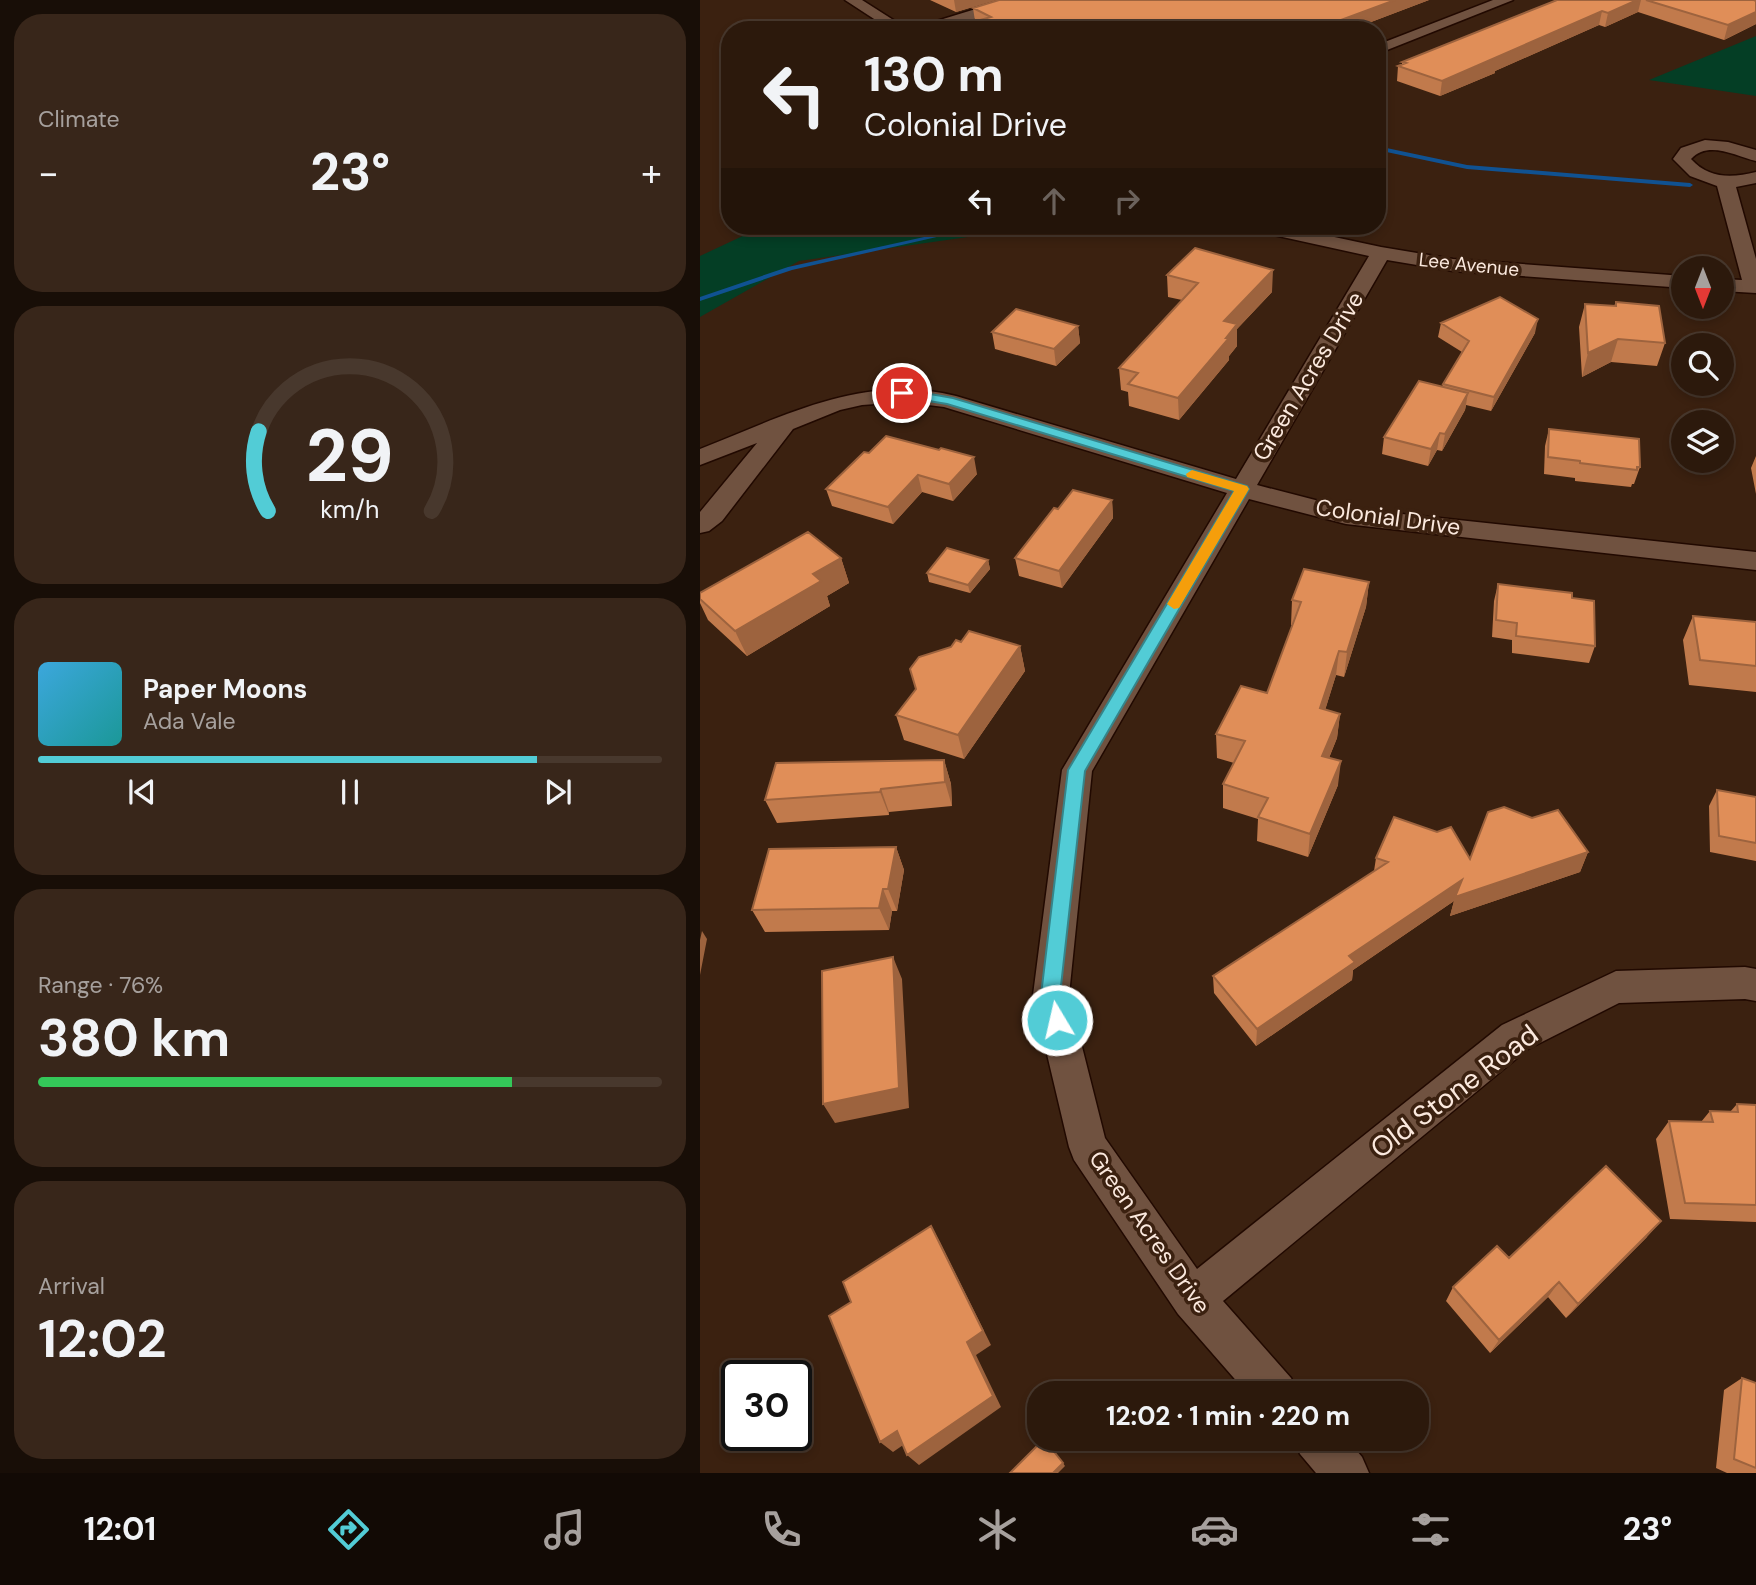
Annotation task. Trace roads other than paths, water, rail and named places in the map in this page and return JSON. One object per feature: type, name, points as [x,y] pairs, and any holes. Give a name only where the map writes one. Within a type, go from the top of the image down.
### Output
[{"type":"street","points":[[852,0],[887,21]]},
{"type":"street","points":[[951,21],[1020,0]]},
{"type":"street","points":[[1386,47],[1506,0]]},
{"type":"street","points":[[1756,156],[1720,145],[1698,147],[1684,153],[1682,159],[1688,168],[1710,178],[1725,181],[1756,177]]},
{"type":"street","points":[[1725,181],[1755,287],[1734,286]]},
{"type":"street","name":"Lee Avenue","points":[[1299,235],[1453,265],[1671,281]]},
{"type":"street","name":"Green Acres Drive","points":[[1266,1381],[1193,1298],[1088,1147],[1051,995],[1077,770],[1381,253]]},
{"type":"street","name":"Colonial Drive","points":[[700,458],[787,422],[854,399],[902,393],[925,396],[1242,489],[1346,516],[1756,561]]},
{"type":"street","points":[[700,525],[713,515],[787,422]]},
{"type":"street","name":"Old Stone Road","points":[[1193,1298],[1515,1037],[1616,987],[1745,983],[1756,985]]},
{"type":"street","points":[[1327,1451],[1346,1473]]},
{"type":"waterway","points":[[1386,150],[1467,167],[1690,185]]},
{"type":"waterway","points":[[700,299],[790,268],[941,235]]}]
